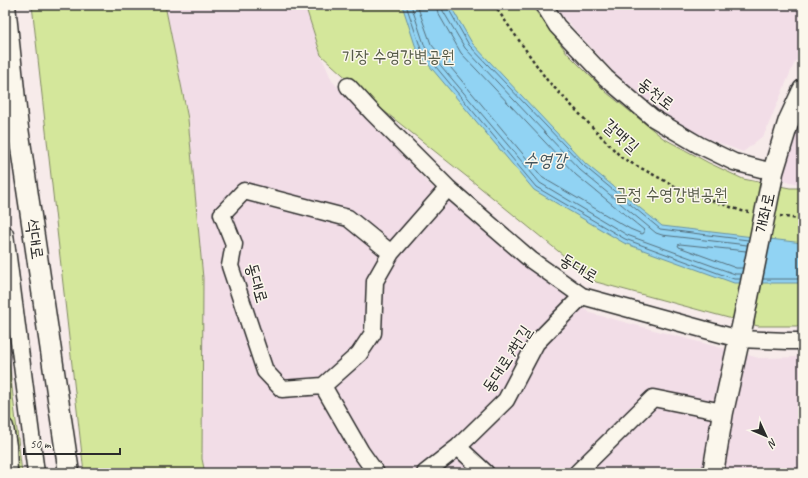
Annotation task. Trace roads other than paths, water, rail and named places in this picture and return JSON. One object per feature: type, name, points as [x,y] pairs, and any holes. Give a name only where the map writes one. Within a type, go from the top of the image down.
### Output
[{"type":"main road","name":"석대로","points":[[6,13],[18,128],[69,473]]},
{"type":"main road","name":"개좌로","points":[[713,473],[723,412],[773,176],[789,120],[803,92]]},
{"type":"street","name":"동천로","points":[[544,5],[557,26],[606,78],[653,118],[699,145],[734,162],[773,176]]},
{"type":"street","name":"동대로","points":[[348,86],[448,188],[531,260],[582,296],[741,330]]},
{"type":"street","points":[[376,473],[361,452],[322,386],[359,354],[373,333],[375,281],[391,253],[448,188]]},
{"type":"street","name":"동대로","points":[[322,386],[282,389],[264,371],[230,266],[234,244],[222,214],[244,191],[348,218],[391,253]]},
{"type":"street","points":[[5,234],[36,473]]},
{"type":"street","name":"동대로7번길","points":[[425,473],[458,447],[506,400],[536,343],[582,296]]},
{"type":"street","points":[[741,330],[788,341],[803,341]]},
{"type":"street","points":[[577,473],[653,398],[723,412]]},
{"type":"street","points":[[5,427],[8,446],[9,473]]},
{"type":"street","points":[[458,447],[486,473]]},
{"type":"water","name":"수영강","points":[[402,5],[450,5],[472,43],[586,164],[662,226],[803,243],[803,283],[734,283],[624,243],[534,190],[417,51]]},
{"type":"park label","name":"기장 수영강변공원","points":[[398,56]]},
{"type":"park label","name":"금정 수영강변공원","points":[[671,194]]}]
